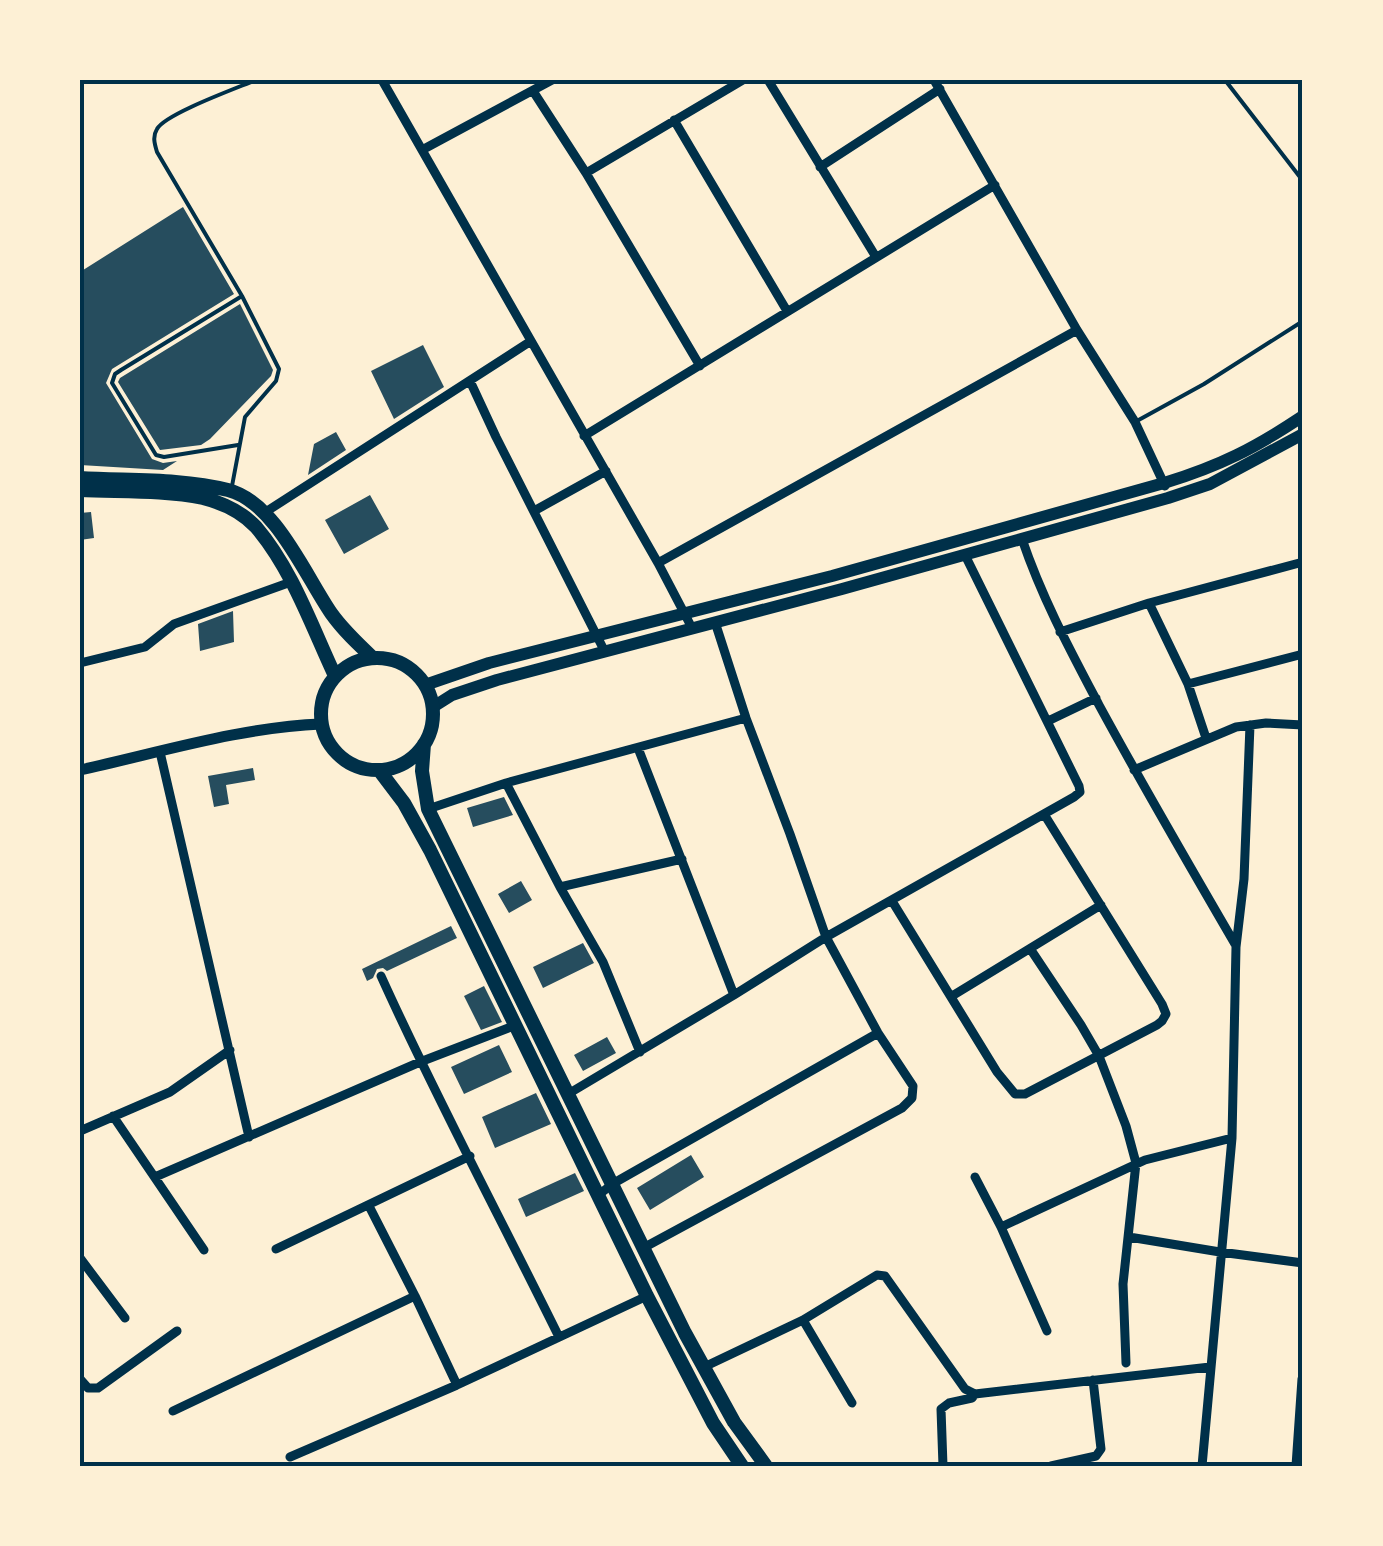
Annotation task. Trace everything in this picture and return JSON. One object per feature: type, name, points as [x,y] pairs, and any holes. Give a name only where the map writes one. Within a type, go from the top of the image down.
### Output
[{"type":"main road","points":[[425,685],[489,663],[832,576],[1164,483],[1246,452],[1303,416]]},
{"type":"main road","points":[[432,707],[469,688],[1168,498],[1210,484],[1303,434]]},
{"type":"main road","points":[[80,478],[190,484],[231,490],[250,501],[264,512],[292,549],[332,615],[373,658]]},
{"type":"main road","points":[[80,490],[184,496],[234,509],[255,526],[292,582],[335,676]]},
{"type":"main road","points":[[373,658],[403,664],[415,673],[425,685],[432,707],[431,730],[412,758],[397,767],[363,769],[335,752],[321,724],[321,707],[335,676],[359,661],[373,658]]},
{"type":"main road","points":[[424,744],[422,772],[428,809],[704,1367],[734,1422],[766,1466]]},
{"type":"main road","points":[[379,770],[413,819],[647,1296],[713,1423],[742,1466]]},
{"type":"street","points":[[382,80],[692,628]]},
{"type":"street","points":[[422,150],[552,80]]},
{"type":"street","points":[[586,173],[743,80]]},
{"type":"street","points":[[768,80],[876,256]]},
{"type":"street","points":[[820,167],[937,85],[1077,330],[1135,422],[1168,498]]},
{"type":"street","points":[[533,91],[700,366]]},
{"type":"street","points":[[674,120],[787,311]]},
{"type":"street","points":[[584,436],[995,184]]},
{"type":"street","points":[[658,562],[1077,330]]},
{"type":"street","points":[[264,512],[531,340]]},
{"type":"street","points":[[470,382],[605,652]]},
{"type":"street","points":[[534,510],[606,471]]},
{"type":"street","points":[[1022,539],[1060,632],[1236,946]]},
{"type":"street","points":[[568,1094],[826,937],[1074,797],[1080,790],[965,555]]},
{"type":"street","points":[[1060,632],[1149,603],[1303,562]]},
{"type":"street","points":[[80,664],[146,647],[174,624],[292,582]]},
{"type":"street","points":[[1149,603],[1188,684],[1206,738]]},
{"type":"street","points":[[644,1248],[910,1102],[914,1094],[910,1079],[878,1033],[826,937],[715,622]]},
{"type":"street","points":[[1188,684],[1303,654]]},
{"type":"street","points":[[1048,721],[1096,698]]},
{"type":"street","points":[[428,809],[506,783],[746,718]]},
{"type":"street","points":[[80,770],[259,730],[321,724]]},
{"type":"street","points":[[1134,770],[1206,738],[1250,724],[1303,724]]},
{"type":"street","points":[[1202,1466],[1232,1138],[1236,946],[1244,878],[1250,724]]},
{"type":"street","points":[[638,748],[734,996]]},
{"type":"street","points":[[160,752],[248,1137]]},
{"type":"street","points":[[506,783],[603,962],[640,1052]]},
{"type":"street","points":[[892,901],[997,1072],[1015,1094],[1026,1094],[1157,1025],[1166,1014],[1044,814]]},
{"type":"street","points":[[560,888],[682,859]]},
{"type":"street","points":[[952,996],[1102,905]]},
{"type":"street","points":[[1031,950],[1100,1056],[1136,1163],[1123,1284],[1126,1363]]},
{"type":"street","points":[[381,976],[420,1062],[560,1337]]},
{"type":"street","points":[[155,1177],[420,1062],[516,1026]]},
{"type":"street","points":[[597,1196],[878,1033]]},
{"type":"street","points":[[80,1131],[170,1092],[230,1050]]},
{"type":"street","points":[[113,1116],[204,1250]]},
{"type":"street","points":[[1001,1228],[1136,1163],[1232,1138]]},
{"type":"street","points":[[276,1249],[470,1156]]},
{"type":"street","points":[[975,1177],[1046,1331]]},
{"type":"street","points":[[368,1206],[457,1385]]},
{"type":"street","points":[[1129,1237],[1303,1263]]},
{"type":"street","points":[[80,1258],[125,1318]]},
{"type":"street","points":[[704,1367],[802,1320],[872,1276],[882,1275],[966,1389],[975,1394],[1210,1366]]},
{"type":"street","points":[[173,1411],[415,1296]]},
{"type":"street","points":[[290,1457],[457,1385],[647,1296]]},
{"type":"street","points":[[802,1320],[852,1403]]},
{"type":"street","points":[[80,1379],[88,1388],[98,1388],[177,1331]]},
{"type":"street","points":[[1297,1466],[1303,1379]]},
{"type":"street","points":[[1051,1466],[1096,1456],[1101,1450],[1093,1380]]},
{"type":"street","points":[[943,1466],[941,1409],[975,1394]]},
{"type":"lane","points":[[231,490],[245,417],[276,381],[279,369],[242,296],[157,152],[154,139],[158,128],[175,116],[256,80]]},
{"type":"lane","points":[[1225,80],[1303,181]]},
{"type":"lane","points":[[238,445],[156,455],[112,383],[115,374],[242,296]]},
{"type":"lane","points":[[1135,422],[1303,321]]},
{"type":"building","points":[[183,207],[234,294],[112,369],[106,383],[152,459],[163,463],[177,461],[163,470],[80,465],[80,272]]},
{"type":"building","points":[[240,304],[273,370],[271,376],[201,445],[160,450],[118,382],[120,378]]},
{"type":"building","points":[[423,345],[444,387],[394,419],[371,371]]},
{"type":"building","points":[[336,432],[346,450],[308,475],[314,444]]},
{"type":"building","points":[[370,495],[389,529],[344,554],[325,520]]},
{"type":"building","points":[[91,512],[94,538],[80,540],[80,513]]},
{"type":"building","points":[[233,611],[234,642],[200,651],[198,624]]},
{"type":"building","points":[[253,768],[255,780],[226,785],[229,804],[214,807],[208,776]]},
{"type":"building","points":[[504,797],[513,815],[473,827],[467,808]]},
{"type":"building","points":[[521,881],[532,900],[509,913],[498,894]]},
{"type":"building","points":[[451,926],[457,938],[387,971],[377,969],[367,981],[362,969]]},
{"type":"building","points":[[583,943],[594,963],[543,988],[533,967]]},
{"type":"building","points":[[484,986],[502,1022],[481,1030],[464,996]]},
{"type":"building","points":[[607,1037],[616,1053],[583,1071],[574,1055]]},
{"type":"building","points":[[499,1045],[512,1072],[464,1094],[451,1067]]},
{"type":"building","points":[[536,1093],[551,1124],[495,1148],[482,1117]]},
{"type":"building","points":[[691,1155],[704,1177],[650,1210],[637,1188]]},
{"type":"building","points":[[575,1173],[584,1191],[526,1217],[518,1199]]}]
